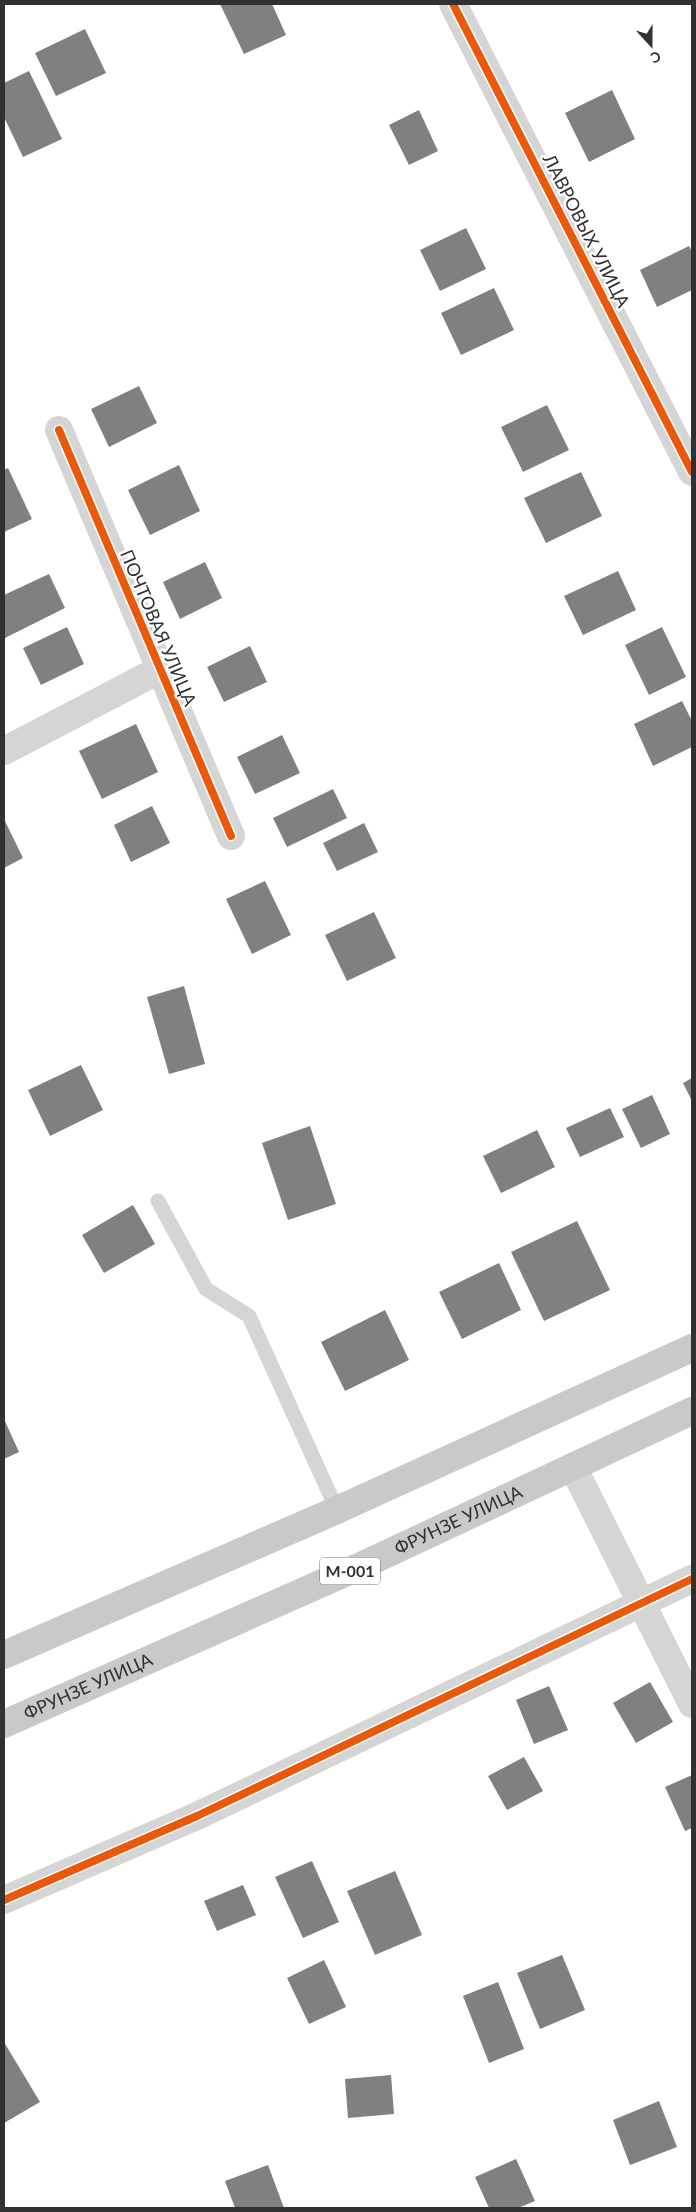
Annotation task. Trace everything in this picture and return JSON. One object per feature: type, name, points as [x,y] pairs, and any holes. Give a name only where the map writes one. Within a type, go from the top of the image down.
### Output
[{"type":"main road","points":[[4,1655],[337,1510],[692,1348]]},
{"type":"main road","name":"ФРУНЗЕ УЛИЦА","points":[[4,1724],[363,1565],[692,1411]]},
{"type":"street","name":"ЛАВРОВЫХ УЛИЦА","points":[[453,4],[692,472]]},
{"type":"street","name":"ПОЧТОВАЯ УЛИЦА","points":[[59,430],[159,670],[231,836]]},
{"type":"street","name":"ПОЧТОВАЯ УЛИЦА","points":[[4,751],[159,670]]},
{"type":"street","points":[[573,1467],[692,1704]]},
{"type":"street","points":[[4,1900],[197,1816],[692,1580]]},
{"type":"lane","points":[[158,1201],[206,1290],[249,1316],[337,1510]]},
{"type":"building","points":[[220,4],[272,4],[286,35],[244,54]]},
{"type":"building","points":[[85,29],[106,73],[56,96],[35,53]]},
{"type":"building","points":[[29,71],[62,139],[23,157],[4,117],[4,83]]},
{"type":"building","points":[[612,90],[635,139],[589,162],[565,113]]},
{"type":"building","points":[[419,110],[438,151],[409,165],[389,125]]},
{"type":"building","points":[[466,228],[486,269],[440,291],[420,250]]},
{"type":"building","points":[[689,246],[692,251],[692,290],[657,307],[640,270]]},
{"type":"building","points":[[494,288],[514,330],[461,355],[441,313]]},
{"type":"building","points":[[139,386],[157,423],[109,447],[91,409]]},
{"type":"building","points":[[547,405],[569,450],[523,472],[501,427]]},
{"type":"building","points":[[179,465],[200,511],[150,535],[128,490]]},
{"type":"building","points":[[8,468],[32,519],[4,532],[4,470]]},
{"type":"building","points":[[581,472],[602,516],[546,543],[524,498]]},
{"type":"building","points":[[205,562],[222,598],[180,619],[163,582]]},
{"type":"building","points":[[618,571],[636,610],[583,635],[564,596]]},
{"type":"building","points":[[49,574],[65,608],[5,638],[4,595]]},
{"type":"building","points":[[67,627],[84,664],[41,685],[23,648]]},
{"type":"building","points":[[662,627],[686,677],[649,695],[625,645]]},
{"type":"building","points":[[250,646],[267,682],[224,702],[207,667]]},
{"type":"building","points":[[682,701],[692,721],[692,747],[653,766],[634,724]]},
{"type":"building","points":[[136,724],[158,772],[102,799],[79,751]]},
{"type":"building","points":[[282,735],[300,773],[255,794],[237,757]]},
{"type":"building","points":[[333,789],[347,818],[287,847],[273,818]]},
{"type":"building","points":[[152,806],[170,843],[131,862],[114,825]]},
{"type":"building","points":[[4,819],[23,858],[4,868]]},
{"type":"building","points":[[364,823],[378,852],[337,871],[323,843]]},
{"type":"building","points":[[265,881],[291,935],[252,954],[226,899]]},
{"type":"building","points":[[374,912],[396,958],[347,981],[325,935]]},
{"type":"building","points":[[184,986],[205,1064],[169,1074],[147,997]]},
{"type":"building","points":[[81,1065],[103,1110],[50,1136],[28,1090]]},
{"type":"building","points":[[692,1078],[692,1101],[683,1083]]},
{"type":"building","points":[[652,1095],[670,1134],[641,1148],[622,1109]]},
{"type":"building","points":[[610,1108],[624,1137],[580,1157],[566,1128]]},
{"type":"building","points":[[310,1126],[336,1204],[288,1220],[262,1143]]},
{"type":"building","points":[[537,1130],[555,1167],[501,1193],[483,1156]]},
{"type":"building","points":[[133,1205],[155,1244],[104,1273],[82,1235]]},
{"type":"building","points":[[577,1221],[610,1290],[544,1321],[511,1252]]},
{"type":"building","points":[[499,1263],[521,1310],[462,1339],[439,1292]]},
{"type":"building","points":[[385,1310],[409,1360],[345,1391],[321,1342]]},
{"type":"building","points":[[4,1419],[19,1452],[4,1459]]},
{"type":"building","points":[[650,1682],[673,1722],[636,1743],[613,1703]]},
{"type":"building","points":[[549,1686],[568,1730],[534,1744],[516,1700]]},
{"type":"building","points":[[524,1757],[543,1791],[507,1810],[488,1776]]},
{"type":"building","points":[[692,1775],[692,1828],[685,1831],[665,1787]]},
{"type":"building","points":[[312,1861],[339,1922],[303,1938],[275,1877]]},
{"type":"building","points":[[395,1871],[422,1935],[375,1955],[347,1891]]},
{"type":"building","points":[[243,1885],[256,1915],[217,1931],[204,1901]]},
{"type":"building","points":[[562,1955],[585,2010],[540,2029],[517,1973]]},
{"type":"building","points":[[324,1960],[346,2007],[309,2024],[287,1978]]},
{"type":"building","points":[[498,1982],[524,2049],[489,2063],[463,1996]]},
{"type":"building","points":[[4,2042],[40,2102],[4,2123]]},
{"type":"building","points":[[391,2075],[394,2114],[348,2118],[345,2079]]},
{"type":"building","points":[[659,2101],[677,2147],[630,2165],[613,2120]]},
{"type":"building","points":[[516,2159],[535,2201],[518,2208],[489,2208],[475,2177]]},
{"type":"building","points":[[268,2165],[284,2208],[235,2208],[225,2181]]},
{"type":"cycle path","points":[[453,4],[692,472]]},
{"type":"cycle path","points":[[59,430],[231,836]]},
{"type":"cycle path","points":[[4,1900],[197,1816],[692,1579]]}]
